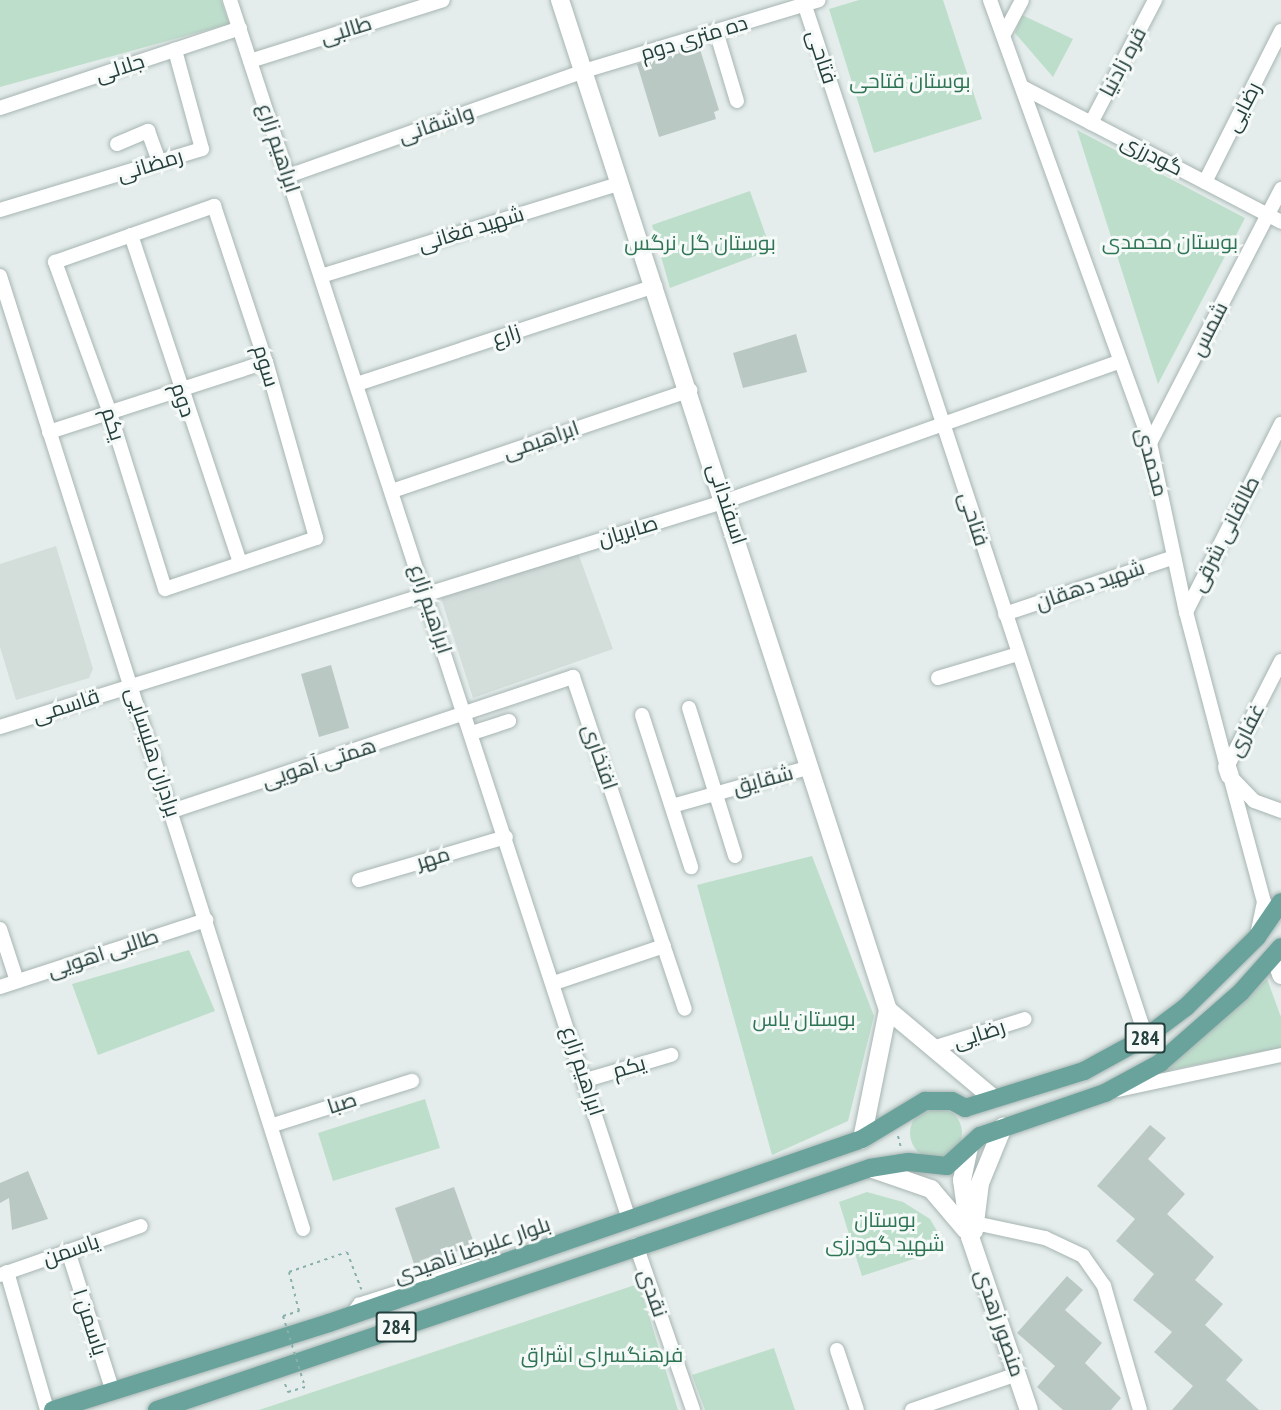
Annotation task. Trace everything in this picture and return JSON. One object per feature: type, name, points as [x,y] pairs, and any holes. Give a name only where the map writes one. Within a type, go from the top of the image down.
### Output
[{"type":"main road","name":"اسفندانی","points":[[560,0],[690,390],[888,1010]]},
{"type":"main road","name":"284","points":[[994,1100],[1084,1071],[1151,1034],[1192,1001],[1257,938],[1281,902]]},
{"type":"main road","name":"284","points":[[969,1147],[980,1136],[1105,1094],[1171,1055],[1279,952]]},
{"type":"main road","points":[[1279,952],[1281,975]]},
{"type":"main road","points":[[1192,1001],[1190,1019],[1208,1022]]},
{"type":"main road","points":[[862,1138],[888,1010],[994,1100]]},
{"type":"main road","points":[[1151,1034],[1173,1039],[1171,1055]]},
{"type":"main road","name":"بلوار علیرضا ناهیدی","points":[[53,1410],[348,1317],[862,1138],[900,1118],[925,1101],[952,1101],[965,1108],[994,1100]]},
{"type":"main road","points":[[973,1235],[980,1183],[1003,1128]]},
{"type":"main road","points":[[909,1162],[947,1166],[969,1147]]},
{"type":"main road","name":"منصور زهدی","points":[[969,1147],[962,1180],[973,1235],[1029,1410]]},
{"type":"main road","name":"284","points":[[157,1410],[692,1226],[870,1168],[909,1162]]},
{"type":"main road","name":"منصور زهدی","points":[[870,1168],[931,1189],[973,1235]]},
{"type":"main road","points":[[691,1197],[683,1215],[692,1226]]},
{"type":"main road","points":[[650,1212],[664,1223],[657,1238]]},
{"type":"street","name":"ابراهیم زارع","points":[[230,0],[427,593],[629,1219]]},
{"type":"street","name":"طالبی","points":[[250,61],[443,0]]},
{"type":"street","name":"ده متری دوم","points":[[584,72],[803,2],[819,0]]},
{"type":"street","name":"محمدی","points":[[990,0],[1024,88],[1119,362],[1150,443],[1186,612],[1264,902],[1257,938]]},
{"type":"street","points":[[1004,34],[1022,0]]},
{"type":"street","name":"قره زادنیا","points":[[1091,123],[1155,0]]},
{"type":"street","name":"فتاحی","points":[[803,2],[1018,654],[1151,1034]]},
{"type":"street","name":"جلالی","points":[[0,108],[240,28]]},
{"type":"street","points":[[716,31],[737,101]]},
{"type":"street","name":"رضایی","points":[[1205,182],[1281,31]]},
{"type":"street","name":"رمضانی","points":[[0,210],[202,149],[175,50]]},
{"type":"street","name":"واشقانی","points":[[288,176],[584,72]]},
{"type":"street","name":"گودرزی","points":[[1024,88],[1281,222]]},
{"type":"street","points":[[117,144],[148,131],[159,162]]},
{"type":"street","name":"شهید فغانی","points":[[321,276],[621,183]]},
{"type":"street","name":"شمس","points":[[1150,443],[1281,189]]},
{"type":"street","name":"سوم","points":[[55,261],[214,206],[266,362],[315,538],[165,589]]},
{"type":"street","name":"دوم","points":[[131,235],[179,390],[240,563]]},
{"type":"street","name":"یکم","points":[[55,261],[110,413],[165,589]]},
{"type":"street","name":"برادران هلیسایی","points":[[0,276],[273,1125],[303,1229]]},
{"type":"street","name":"زارع","points":[[357,384],[655,286]]},
{"type":"street","points":[[49,432],[266,362]]},
{"type":"street","name":"صابریان","points":[[132,685],[726,501],[942,422],[1119,362]]},
{"type":"street","name":"ابراهیمی","points":[[392,491],[690,390]]},
{"type":"street","name":"طالقانی شرقی","points":[[1186,612],[1281,424]]},
{"type":"street","name":"شهید دهقان","points":[[1005,614],[1174,557]]},
{"type":"street","points":[[938,678],[1018,654]]},
{"type":"street","name":"غفاری","points":[[1228,772],[1281,661]]},
{"type":"street","name":"افتخاری","points":[[466,715],[573,676],[685,1009]]},
{"type":"street","name":"قاسمی","points":[[0,727],[132,685]]},
{"type":"street","name":"شقایق","points":[[689,708],[735,856]]},
{"type":"street","name":"همتی آهویی","points":[[172,811],[466,715]]},
{"type":"street","points":[[642,715],[691,867]]},
{"type":"street","points":[[472,733],[509,721]]},
{"type":"street","name":"شقایق","points":[[672,806],[811,767]]},
{"type":"street","points":[[1228,772],[1254,801],[1281,811]]},
{"type":"street","name":"مهر","points":[[359,880],[506,837]]},
{"type":"street","name":"طالبی اهویی","points":[[0,987],[206,920]]},
{"type":"street","points":[[0,929],[17,981]]},
{"type":"street","points":[[554,983],[664,946]]},
{"type":"street","name":"رضایی","points":[[933,1048],[1025,1019]]},
{"type":"street","name":"یکم","points":[[586,1080],[671,1055]]},
{"type":"street","points":[[1105,1094],[1281,1055]]},
{"type":"street","name":"صبا","points":[[273,1125],[411,1081]]},
{"type":"street","name":"یاسمن","points":[[3,1274],[141,1226]]},
{"type":"street","points":[[973,1235],[1045,1239],[1083,1256],[1104,1286],[1140,1410]]},
{"type":"street","name":"نقدی","points":[[636,1245],[693,1410]]},
{"type":"street","name":"یاسمن ۱","points":[[68,1251],[113,1392]]},
{"type":"street","points":[[3,1274],[46,1410]]},
{"type":"street","points":[[837,1350],[857,1410]]},
{"type":"street","points":[[912,1410],[1017,1374]]},
{"type":"lane","points":[[348,1317],[357,1301],[365,1298],[474,1263],[506,1262]]},
{"type":"path","points":[[900,1118],[898,1141],[909,1162]]},
{"type":"path","points":[[288,1392],[305,1387],[284,1316],[299,1311],[289,1272],[347,1252],[365,1298]]},
{"type":"shaded area","points":[[56,546],[93,669],[89,678],[16,700],[0,647],[0,564]]},
{"type":"shaded area","points":[[578,553],[613,649],[473,698],[441,598]]},
{"type":"green space","points":[[0,0],[221,0],[229,24],[0,87]]},
{"type":"green space","name":"بوستان فتاحی","points":[[859,0],[943,0],[982,119],[874,153],[829,9]]},
{"type":"green space","points":[[1022,15],[1073,39],[1053,77],[1015,33]]},
{"type":"green space","name":"بوستان محمدی","points":[[1077,130],[1245,218],[1158,384]]},
{"type":"green space","name":"بوستان گل نرگس","points":[[750,191],[771,250],[670,288],[652,225]]},
{"type":"green space","name":"بوستان یاس","points":[[812,856],[874,1016],[848,1121],[772,1155],[697,885]]},
{"type":"green space","points":[[189,950],[215,1011],[98,1055],[72,984]]},
{"type":"green space","points":[[1267,979],[1281,1017],[1281,1048],[1164,1071]]},
{"type":"green space","points":[[425,1099],[440,1148],[333,1181],[318,1133]]},
{"type":"green space","points":[[931,1107],[941,1107],[955,1114],[962,1133],[955,1152],[941,1159],[931,1159],[921,1155],[914,1148],[910,1138],[910,1128],[914,1118],[921,1111]]},
{"type":"green space","name":"بوستان شهید گودرزی","points":[[867,1192],[903,1202],[930,1219],[947,1248],[862,1276],[839,1202]]},
{"type":"green space","name":"فرهنگسرای اشراق","points":[[638,1284],[678,1410],[259,1410]]},
{"type":"green space","points":[[774,1348],[795,1410],[705,1410],[692,1375]]},
{"type":"building","points":[[699,46],[719,110],[714,112],[716,119],[659,137],[637,64]]},
{"type":"building","points":[[796,334],[807,372],[743,388],[733,353]]},
{"type":"building","points":[[331,665],[349,728],[319,737],[301,674]]},
{"type":"building","points":[[1150,1125],[1166,1138],[1148,1159],[1185,1194],[1167,1214],[1214,1257],[1195,1280],[1223,1304],[1205,1325],[1243,1360],[1226,1380],[1259,1410],[1172,1410],[1193,1386],[1154,1352],[1172,1332],[1133,1300],[1154,1274],[1116,1241],[1135,1219],[1097,1186]]},
{"type":"building","points":[[28,1171],[48,1219],[12,1230],[9,1198],[0,1203],[0,1183]]},
{"type":"building","points":[[454,1187],[475,1246],[414,1264],[395,1208]]},
{"type":"building","points":[[1067,1276],[1083,1290],[1065,1310],[1102,1343],[1085,1363],[1121,1398],[1111,1410],[1063,1410],[1037,1387],[1055,1366],[1017,1333]]}]
